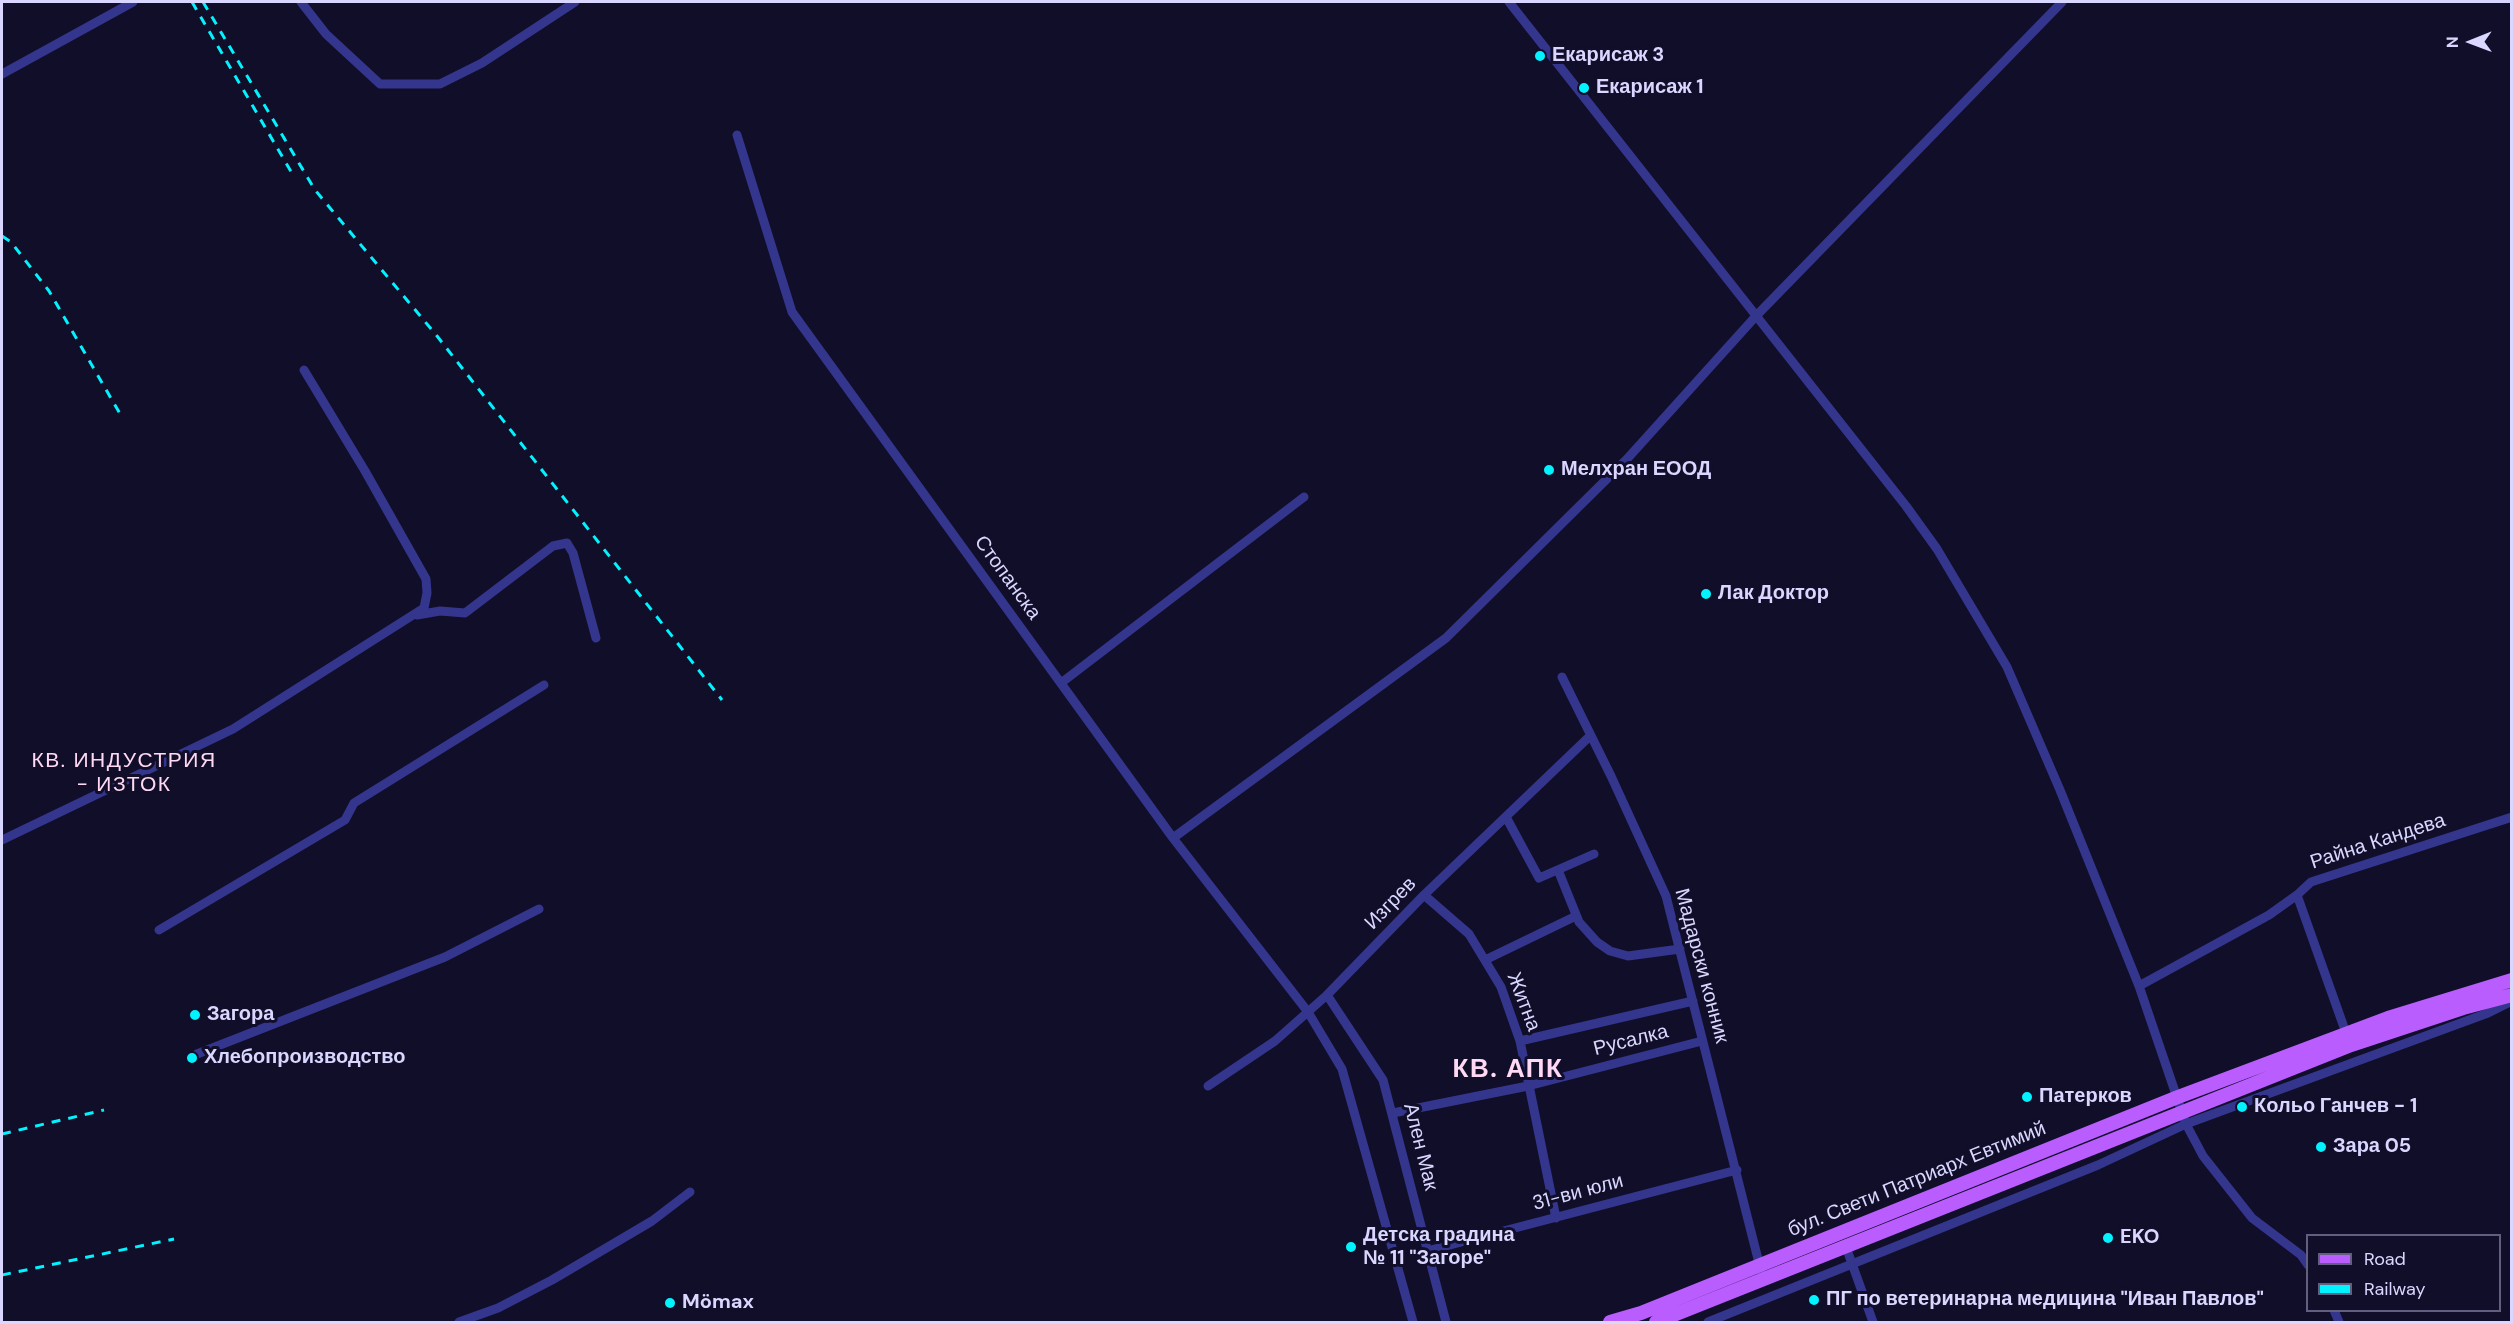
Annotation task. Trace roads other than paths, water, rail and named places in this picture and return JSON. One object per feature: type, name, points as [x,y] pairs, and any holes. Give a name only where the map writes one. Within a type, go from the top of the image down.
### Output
[{"type":"main road","name":"бул. Свети Патриарх Евтимий","points":[[1610,1323],[2178,1097],[2346,1033],[2511,980]]},
{"type":"main road","name":"бул. Свети Патриарх Евтимий","points":[[1656,1323],[1763,1279],[2185,1119],[2351,1045],[2463,1008],[2511,995]]},
{"type":"street","points":[[2,74],[133,2]]},
{"type":"street","points":[[301,2],[326,34],[380,84],[440,84],[482,63],[574,2]]},
{"type":"street","points":[[1509,2],[1906,506],[1943,559],[2007,667],[2060,790],[2139,986],[2185,1119],[2203,1156],[2252,1218],[2301,1255],[2306,1262]]},
{"type":"street","points":[[1173,838],[1446,638],[1627,459],[1756,316],[2062,2]]},
{"type":"street","name":"Стопанска","points":[[736,135],[792,312],[1173,838],[1308,1012],[1342,1069],[1413,1323]]},
{"type":"street","points":[[2,840],[233,729],[417,615],[424,608],[426,579],[304,370]]},
{"type":"street","points":[[1061,683],[1304,497]]},
{"type":"street","points":[[417,615],[440,611],[465,613],[553,546],[567,543],[573,553],[596,638]]},
{"type":"street","name":"Мадарски конник","points":[[1562,677],[1611,776],[1666,897],[1763,1279]]},
{"type":"street","points":[[159,930],[345,820],[354,803],[544,685]]},
{"type":"street","name":"Изгрев","points":[[1208,1086],[1275,1041],[1327,995],[1424,895],[1590,736]]},
{"type":"street","points":[[1506,817],[1539,878],[1594,854]]},
{"type":"street","name":"Райна Кандева","points":[[2139,986],[2269,915],[2311,882],[2511,817]]},
{"type":"street","points":[[1558,870],[1576,916],[1597,942],[1610,951],[1628,956],[1680,950]]},
{"type":"street","name":"Житна","points":[[1424,895],[1469,934],[1501,987],[1520,1041],[1557,1218]]},
{"type":"street","points":[[2297,895],[2346,1033]]},
{"type":"street","points":[[197,1054],[445,957],[540,909]]},
{"type":"street","points":[[1485,960],[1576,916]]},
{"type":"street","name":"Ален Мак","points":[[1327,995],[1383,1080],[1446,1323]]},
{"type":"street","points":[[1520,1041],[1693,1001]]},
{"type":"street","points":[[1708,1323],[2098,1165],[2185,1119],[2488,1013],[2511,1001]]},
{"type":"street","name":"Русалка","points":[[1393,1113],[1528,1086],[1702,1041]]},
{"type":"street","name":"31-ви юли","points":[[1427,1251],[1737,1170]]},
{"type":"street","points":[[459,1323],[498,1308],[552,1280],[652,1221],[690,1192]]},
{"type":"street","points":[[1846,1247],[1854,1264],[1873,1323]]},
{"type":"railway","points":[[192,2],[293,175]]},
{"type":"railway","points":[[203,2],[315,190],[437,336],[722,700]]},
{"type":"railway","points":[[2,236],[11,242],[49,291],[123,419]]},
{"type":"railway","points":[[2,1134],[104,1110]]},
{"type":"railway","points":[[2,1275],[174,1239]]},
{"type":"place","name":"Екарисаж 3","points":[[1540,56]]},
{"type":"place","name":"Екарисаж 1","points":[[1584,88]]},
{"type":"place","name":"Мелхран ЕООД","points":[[1549,470]]},
{"type":"place","name":"Лак Доктор","points":[[1706,594]]},
{"type":"place","name":"Загора","points":[[195,1015]]},
{"type":"place","name":"Хлебопроизводство","points":[[192,1058]]},
{"type":"place","name":"Патерков","points":[[2027,1097]]},
{"type":"place","name":"Кольо Ганчев - 1","points":[[2242,1107]]},
{"type":"place","name":"Зара 05","points":[[2321,1147]]},
{"type":"place","name":"EKO","points":[[2108,1238]]},
{"type":"place","name":"Детска градина № 11 \"Загоре\"","points":[[1351,1247]]},
{"type":"place","name":"ПГ по ветеринарна медицина \"Иван Павлов\"","points":[[1814,1300]]},
{"type":"place","name":"Mömax","points":[[670,1303]]},
{"type":"district","name":"КВ. ИНДУСТРИЯ - ИЗТОК","points":[[124,773]]},
{"type":"district","name":"КВ. АПК","points":[[1508,1070]]}]
